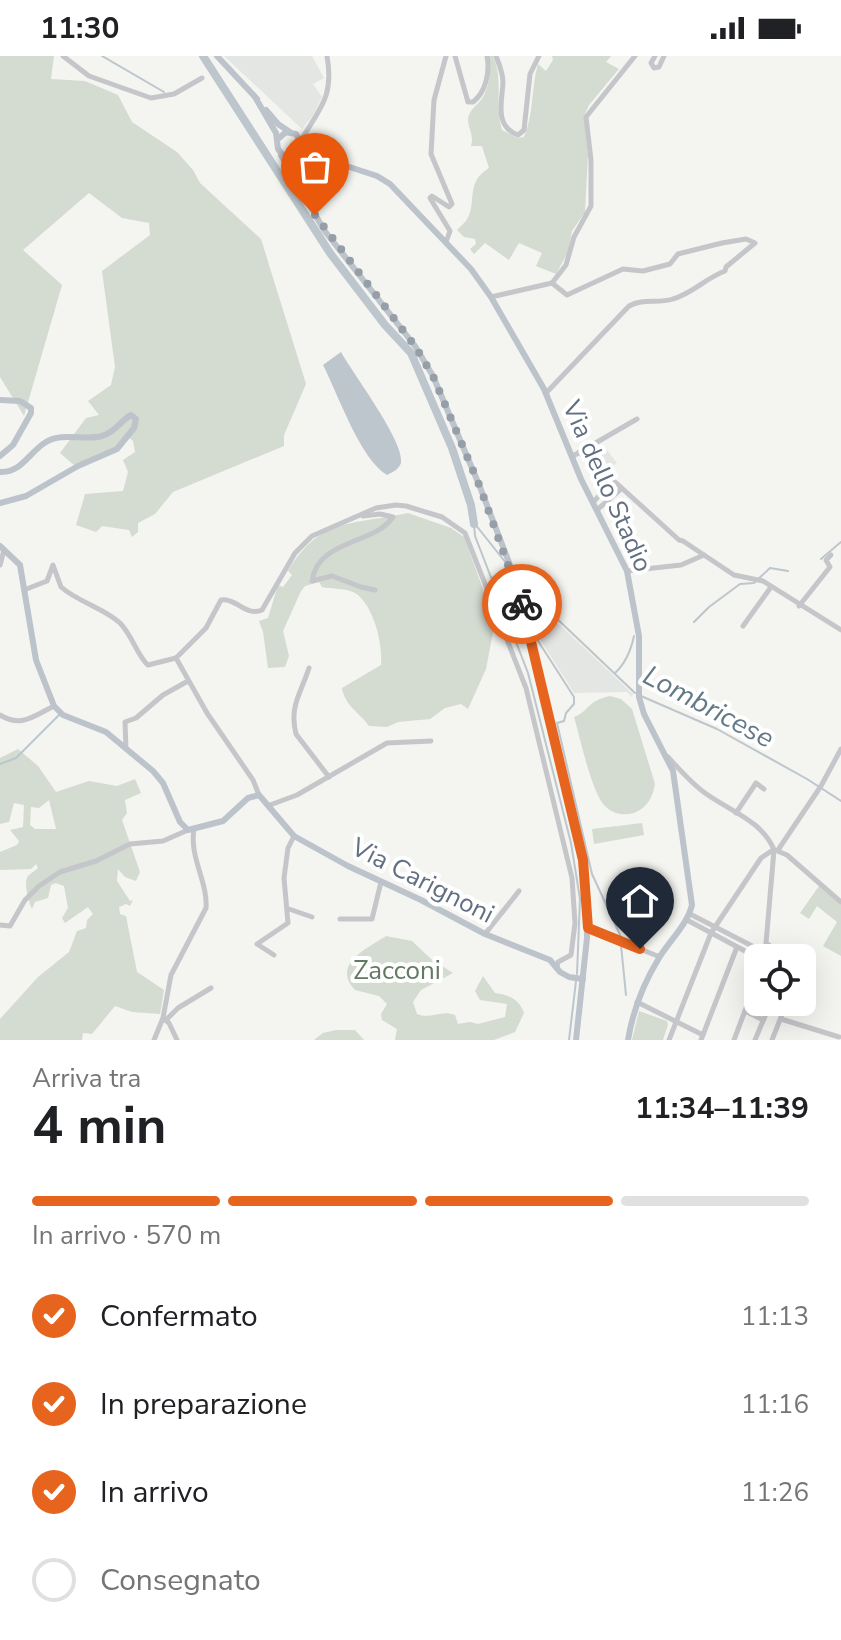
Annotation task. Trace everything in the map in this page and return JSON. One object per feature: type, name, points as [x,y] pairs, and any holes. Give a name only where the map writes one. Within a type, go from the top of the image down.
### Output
[{"type":"street","points":[[63,56],[89,76],[151,98],[174,94],[202,78]]},
{"type":"street","points":[[217,56],[278,124],[319,157]]},
{"type":"street","points":[[293,177],[301,140],[328,91],[327,56]]},
{"type":"street","points":[[446,56],[434,100],[431,154],[452,204],[449,207],[432,196],[430,198],[450,231],[446,242]]},
{"type":"street","points":[[455,56],[465,96],[468,102],[473,102],[479,97],[487,78],[487,56]]},
{"type":"street","points":[[496,56],[503,81],[501,118],[508,130],[518,135],[524,130],[530,74],[539,56]]},
{"type":"street","points":[[491,297],[552,283],[566,265],[574,237],[591,206],[591,160],[586,117],[635,56]]},
{"type":"street","points":[[655,56],[651,63],[654,68],[659,67],[664,56]]},
{"type":"street","points":[[255,97],[276,133],[280,152],[324,230],[415,346],[433,376],[515,578],[583,860],[588,928],[576,1040]]},
{"type":"street","points":[[277,141],[283,133],[290,132]]},
{"type":"street","points":[[280,152],[286,156],[319,157]]},
{"type":"street","name":"Via dello Stadio","points":[[319,157],[377,176],[390,184],[471,269],[491,297],[546,393],[576,454],[595,506],[627,571],[639,636],[639,697],[676,783],[692,892],[688,917]]},
{"type":"street","points":[[546,393],[629,306],[639,302],[674,299],[694,290],[725,271],[755,243],[746,239],[732,241],[678,254],[670,264],[643,271],[623,269],[567,295],[552,283]]},
{"type":"street","points":[[0,400],[20,401],[31,408],[13,445],[0,456]]},
{"type":"street","points":[[0,472],[20,466],[46,442],[100,437],[118,429],[126,417],[131,415],[136,419],[134,428],[117,449],[78,466],[26,496],[0,503]]},
{"type":"street","points":[[606,474],[576,454],[637,419]]},
{"type":"street","points":[[595,506],[612,481],[679,540],[738,577],[757,579],[841,630]]},
{"type":"street","points":[[595,506],[621,489]]},
{"type":"street","points":[[24,590],[47,581],[53,565],[61,587],[118,620],[130,634],[143,662],[148,665],[176,658],[206,628],[221,600],[229,599],[250,612],[258,612],[266,605],[292,558],[305,543],[324,530],[381,507],[401,505],[442,517],[465,533],[526,688],[568,859],[575,923],[571,955],[558,962],[557,967]]},
{"type":"street","points":[[358,517],[380,514],[393,517],[379,529],[335,549],[319,563],[312,581],[328,575],[375,590]]},
{"type":"street","points":[[0,565],[2,548]]},
{"type":"street","points":[[2,548],[20,565],[36,660],[54,706],[63,715],[106,732],[126,749],[163,783],[180,822],[191,830],[206,908],[171,975],[164,1019],[154,1040]]},
{"type":"street","points":[[627,571],[681,565],[704,555]]},
{"type":"street","points":[[799,606],[830,567],[826,560],[831,555]]},
{"type":"street","points":[[743,626],[771,587]]},
{"type":"street","points":[[0,925],[10,926],[25,900],[60,872],[96,861],[130,844],[163,841],[223,821],[248,798],[259,795],[253,780],[176,658]]},
{"type":"street","points":[[309,668],[293,707],[296,734],[329,777]]},
{"type":"street","points":[[126,749],[125,722],[136,718],[163,695],[188,681]]},
{"type":"street","points":[[0,715],[16,723],[24,722],[54,706]]},
{"type":"street","points":[[270,805],[297,795],[387,743],[431,741]]},
{"type":"street","points":[[669,1040],[712,930],[761,858],[776,850],[821,786],[841,749]]},
{"type":"street","points":[[666,754],[702,791],[763,831],[776,850],[841,902]]},
{"type":"street","points":[[676,783],[687,778]]},
{"type":"street","points":[[736,813],[756,783],[764,789]]},
{"type":"street","name":"Via Carignoni","points":[[259,795],[294,836],[485,934],[550,960],[569,977],[583,979]]},
{"type":"street","points":[[274,955],[257,944],[288,923],[284,878],[288,848],[294,836]]},
{"type":"street","points":[[765,944],[776,850]]},
{"type":"street","points":[[340,919],[372,919],[381,882]]},
{"type":"street","points":[[485,934],[519,891]]},
{"type":"street","points":[[288,909],[312,917]]},
{"type":"street","points":[[628,1040],[636,1002],[660,957],[688,917],[745,944]]},
{"type":"street","points":[[588,928],[660,957]]},
{"type":"street","points":[[712,930],[744,948]]},
{"type":"street","points":[[703,1036],[737,947]]},
{"type":"street","points":[[164,1019],[211,988]]},
{"type":"street","points":[[636,1002],[713,1040]]},
{"type":"street","points":[[734,1040],[744,1014]]},
{"type":"street","points":[[755,1016],[763,1020]]},
{"type":"street","points":[[755,1040],[765,1016]]},
{"type":"street","points":[[772,1040],[782,1016]]},
{"type":"street","points":[[164,1019],[177,1040]]},
{"type":"street","points":[[781,1019],[839,1037]]},
{"type":"shaded area","points":[[224,56],[312,56],[324,78],[313,84],[322,97],[314,114],[302,129]]},
{"type":"shaded area","points":[[341,352],[387,424],[400,453],[400,465],[387,475],[377,467],[359,441],[323,365]]},
{"type":"shaded area","points":[[603,445],[617,463],[610,468],[603,460],[598,464],[591,455]]},
{"type":"shaded area","points":[[526,593],[633,694],[632,697],[627,692],[574,693],[533,628]]},
{"type":"green space","points":[[0,56],[54,56],[51,79],[85,81],[118,95],[132,122],[177,152],[200,183],[261,239],[306,384],[284,435],[284,446],[173,492],[155,514],[138,523],[138,532],[132,537],[129,530],[102,526],[96,532],[76,525],[85,494],[123,491],[128,472],[123,460],[135,452],[133,441],[126,435],[117,448],[74,465],[60,453],[86,418],[99,415],[88,401],[111,385],[115,367],[102,271],[150,235],[149,223],[122,218],[89,193],[23,250],[62,285],[24,416],[0,377]]},
{"type":"green space","points":[[488,56],[493,56],[496,65],[502,130],[518,138],[524,137],[527,128],[538,64],[546,71],[553,60],[552,56],[611,56],[606,62],[619,69],[589,105],[584,116],[588,155],[585,212],[572,231],[568,252],[556,274],[536,266],[542,253],[519,243],[509,260],[485,243],[474,254],[470,249],[476,244],[475,239],[464,237],[457,230],[469,214],[477,180],[489,168],[482,146],[471,146],[468,122],[470,113],[481,100],[488,84]]},
{"type":"green space","points":[[408,513],[451,528],[464,537],[495,622],[486,669],[468,709],[461,704],[445,708],[430,719],[398,722],[387,727],[369,726],[349,704],[342,688],[381,665],[376,626],[362,599],[348,590],[322,587],[319,582],[305,586],[283,631],[289,656],[285,667],[268,668],[259,621],[268,618],[278,585],[283,587],[292,575],[288,571],[313,541],[339,526]]},
{"type":"green space","points":[[610,696],[621,699],[632,709],[655,784],[646,805],[630,814],[611,811],[600,800],[574,717],[596,701]]},
{"type":"green space","points":[[18,749],[38,766],[56,792],[89,781],[117,786],[135,779],[141,793],[125,800],[127,813],[122,820],[140,872],[136,881],[125,877],[118,869],[117,881],[130,901],[133,900],[130,906],[119,907],[120,914],[126,916],[137,972],[164,990],[160,1014],[132,1012],[115,1006],[92,1034],[83,1033],[82,1040],[0,1040],[0,1019],[38,977],[69,952],[77,931],[86,928],[87,920],[93,914],[88,907],[65,923],[62,918],[68,908],[64,886],[56,883],[51,885],[48,898],[35,902],[32,909],[26,883],[28,876],[38,868],[36,864],[31,869],[0,870],[0,852],[17,845],[19,841],[10,830],[23,827],[24,805],[14,803],[9,822],[0,824],[0,758]],"holes":[[[49,800],[56,829],[35,829],[30,825],[31,807],[39,808]]]},
{"type":"green space","points":[[642,823],[644,835],[594,844],[592,829]]},
{"type":"green space","points":[[819,886],[841,905],[841,956],[823,946],[837,922],[817,906],[809,919],[800,913]]},
{"type":"green space","name":"Zacconi","points":[[386,936],[412,941],[431,959],[453,973],[421,990],[413,1002],[417,1014],[450,1013],[455,1015],[458,1024],[478,1024],[505,1017],[507,1004],[480,1000],[475,991],[483,976],[495,993],[513,998],[522,1008],[524,1013],[515,1032],[494,1040],[395,1040],[397,1029],[382,1020],[381,1014],[387,1004],[379,996],[355,990],[348,981],[347,972],[355,957]]},
{"type":"green space","points":[[639,1011],[667,1021],[663,1040],[632,1040]]},
{"type":"green space","name":"Zacconi","points":[[355,1030],[364,1040],[314,1040],[323,1033]]},
{"type":"waterway","points":[[102,56],[164,92]]},
{"type":"waterway","points":[[203,56],[330,253],[385,325],[411,353],[452,448],[471,505],[474,524]]},
{"type":"waterway","points":[[474,524],[475,536],[528,673],[571,843],[580,899],[577,974]]},
{"type":"waterway","name":"Lombricese","points":[[475,524],[506,563]]},
{"type":"waterway","points":[[821,559],[841,542]]},
{"type":"waterway","points":[[694,622],[740,584],[754,583],[770,568],[788,571]]},
{"type":"waterway","points":[[491,577],[499,584]]},
{"type":"waterway","name":"Lombricese","points":[[517,577],[635,693]]},
{"type":"waterway","points":[[533,633],[574,697],[574,704],[564,721],[557,723],[592,874],[621,937]]},
{"type":"waterway","points":[[615,673],[628,656],[634,636]]},
{"type":"waterway","name":"Lombricese","points":[[641,696],[717,729],[841,801]]},
{"type":"waterway","points":[[0,764],[16,758],[59,715]]},
{"type":"waterway","points":[[621,945],[626,995]]},
{"type":"waterway","points":[[569,1040],[576,981]]},
{"type":"way so far","points":[[315,215],[415,346],[433,376],[508,558],[522,604]]},
{"type":"route","points":[[522,604],[583,860],[588,928],[640,949]]}]
